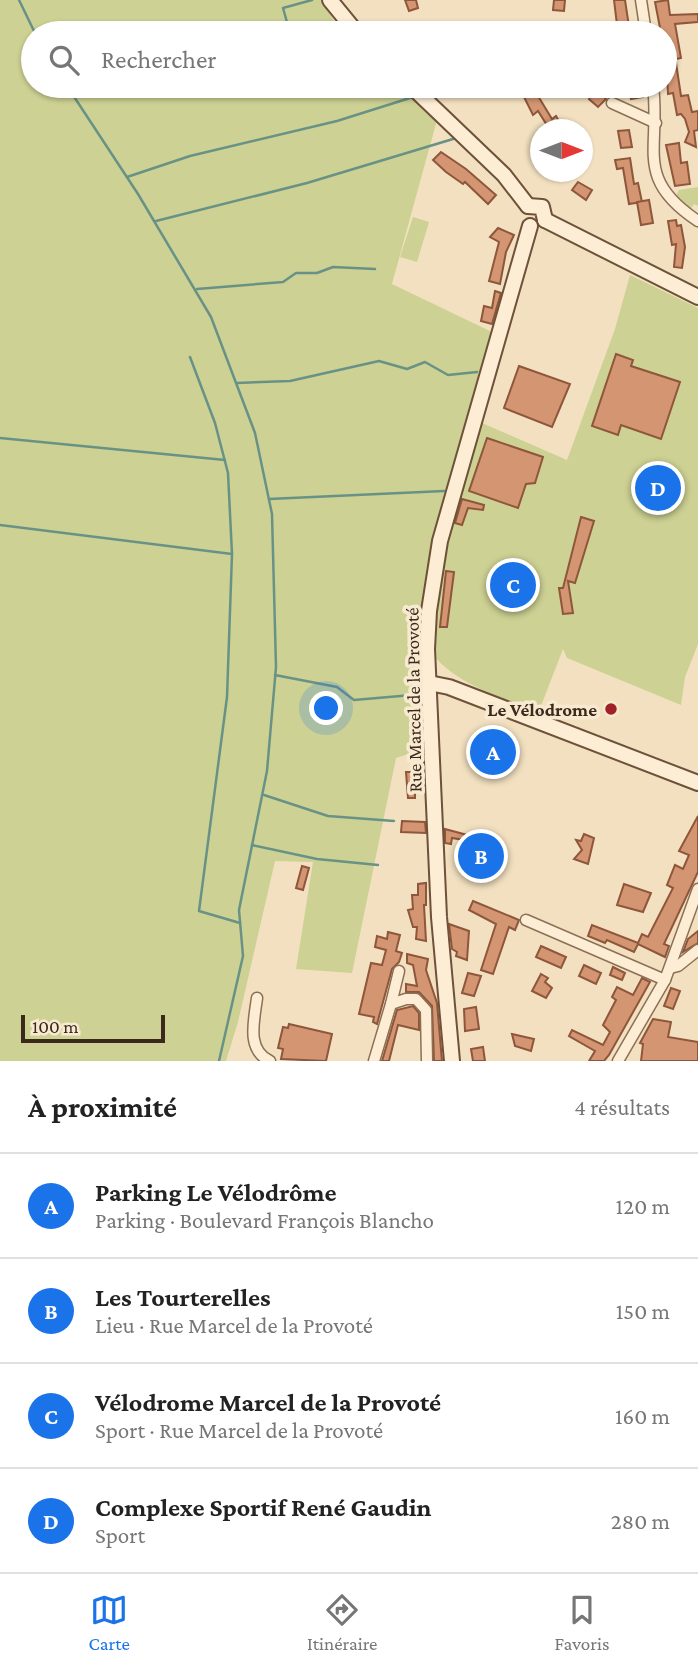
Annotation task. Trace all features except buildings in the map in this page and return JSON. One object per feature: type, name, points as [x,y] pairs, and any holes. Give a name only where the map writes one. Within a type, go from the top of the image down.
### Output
[{"type":"main road","points":[[330,0],[347,21]]},
{"type":"main road","points":[[424,98],[504,175],[528,206],[542,207],[545,220]]},
{"type":"main road","points":[[528,206],[523,216],[530,226],[537,226],[545,220]]},
{"type":"main road","points":[[545,220],[698,297]]},
{"type":"main road","name":"Rue Marcel de la Provoté","points":[[452,1061],[439,917],[429,683],[429,611],[440,541],[530,226]]},
{"type":"main road","points":[[429,683],[439,683],[698,783]]},
{"type":"street","points":[[641,0],[644,21]]},
{"type":"street","points":[[654,98],[656,123],[652,142],[658,180],[674,204],[698,221]]},
{"type":"street","points":[[612,103],[656,123]]},
{"type":"street","points":[[618,1061],[665,980],[698,889]]},
{"type":"street","points":[[526,920],[665,980]]},
{"type":"street","points":[[670,968],[678,966],[698,950]]},
{"type":"street","points":[[374,1061],[399,971]]},
{"type":"street","points":[[257,998],[254,1047],[260,1056],[270,1061]]},
{"type":"street","points":[[391,1004],[406,999],[416,999],[422,1004],[428,1025],[427,1061]]},
{"type":"green space","points":[[0,0],[321,0],[334,21],[21,21],[21,98],[414,98],[437,120],[392,284],[496,334],[422,600],[427,748],[396,758],[352,973],[296,969],[313,862],[275,861],[238,1022],[226,1061],[0,1061]]},
{"type":"green space","points":[[698,187],[698,206],[694,204],[690,210],[675,197],[679,190]]},
{"type":"green space","points":[[413,217],[429,222],[417,262],[400,257]]},
{"type":"green space","points":[[630,275],[698,308],[698,644],[685,677],[681,705],[567,658],[563,649],[539,711],[469,683],[434,656],[437,596],[448,538],[482,423],[567,460],[615,329]]},
{"type":"waterway","points":[[19,0],[29,21]]},
{"type":"waterway","points":[[287,21],[283,8],[312,0]]},
{"type":"waterway","points":[[75,98],[138,194],[211,317],[255,433],[272,514],[276,667],[267,771],[239,910],[243,956],[219,1061]]},
{"type":"waterway","points":[[127,177],[190,156],[337,121],[410,98]]},
{"type":"waterway","points":[[156,221],[307,183],[453,139]]},
{"type":"waterway","points":[[197,289],[283,282],[296,273],[317,273],[333,267],[375,269]]},
{"type":"waterway","points":[[190,357],[215,423],[228,473],[232,554],[227,697],[199,911],[240,923]]},
{"type":"waterway","points":[[237,383],[290,381],[379,361],[407,369],[425,362],[448,375],[477,372]]},
{"type":"waterway","points":[[0,438],[225,460]]},
{"type":"waterway","points":[[269,499],[444,491]]},
{"type":"waterway","points":[[0,525],[232,554]]},
{"type":"waterway","points":[[275,675],[337,687],[354,700],[412,695]]},
{"type":"waterway","points":[[264,795],[328,816],[394,821]]},
{"type":"waterway","points":[[252,845],[317,859],[378,865]]},
{"type":"place","name":"Complexe Sportif René Gaudin","points":[[658,488]]},
{"type":"place","name":"Vélodrome Marcel de la Provoté","points":[[513,585]]},
{"type":"place","name":"Le Vélodrome","points":[[611,709]]},
{"type":"place","name":"Parking Le Vélodrôme","points":[[493,752]]},
{"type":"place","name":"Les Tourterelles","points":[[481,856]]}]
